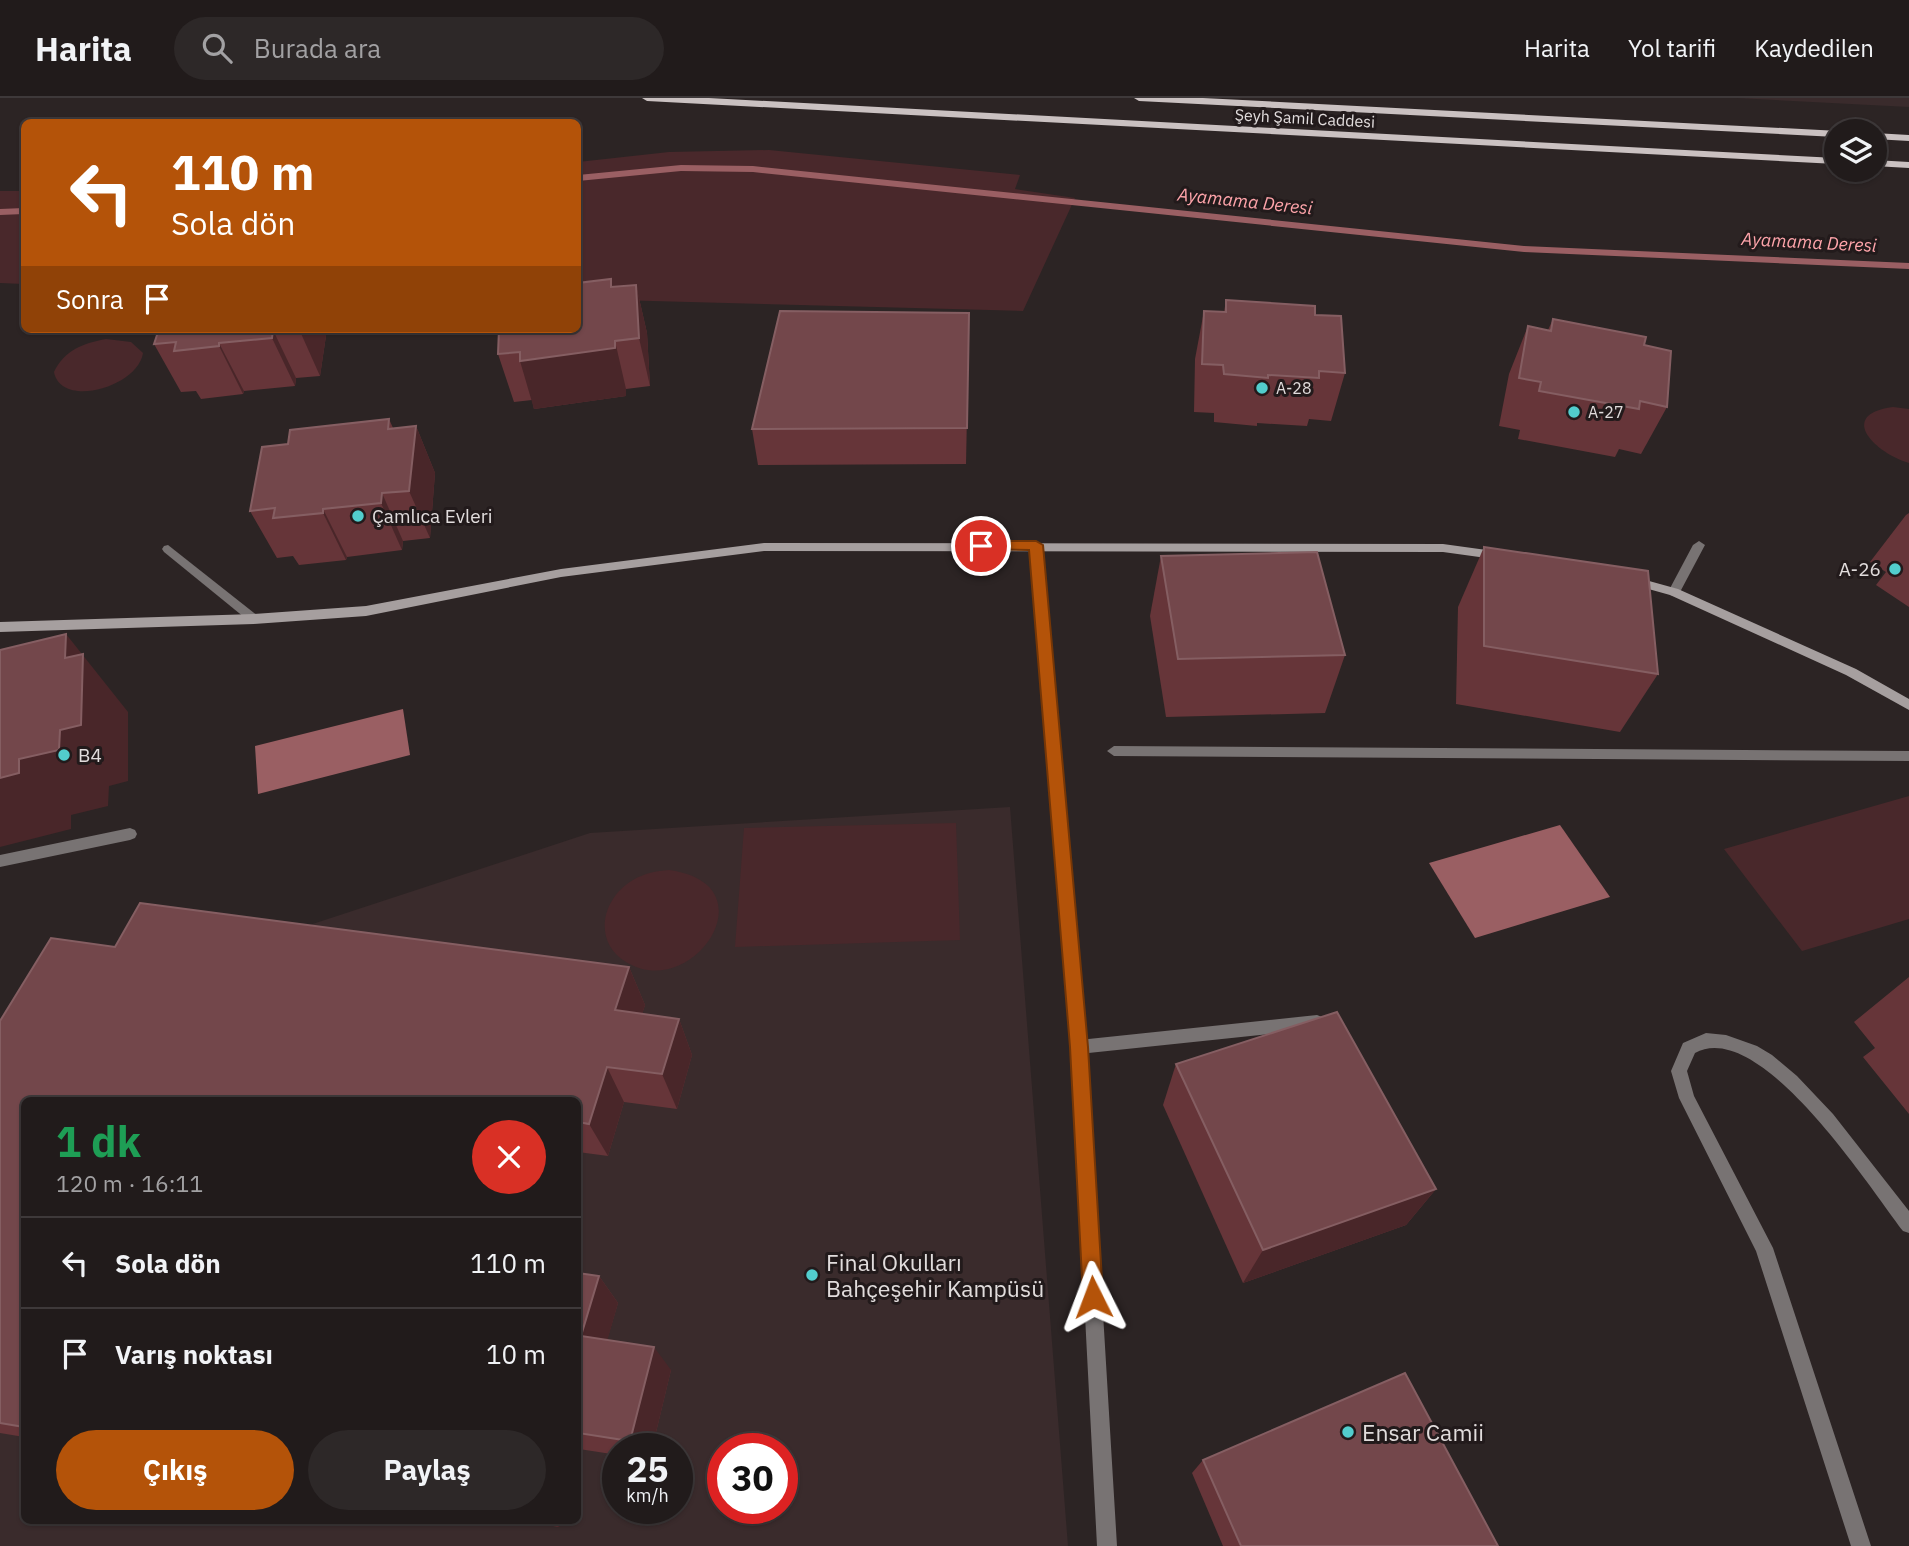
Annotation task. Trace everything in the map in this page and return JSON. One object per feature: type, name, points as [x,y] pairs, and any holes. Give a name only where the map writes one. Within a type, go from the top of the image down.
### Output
[{"type":"main road","name":"Şeyh Şamil Caddesi","points":[[647,98],[1824,160]]},
{"type":"main road","name":"Şeyh Şamil Caddesi","points":[[1139,98],[1824,133]]},
{"type":"main road","points":[[1887,137],[1909,138]]},
{"type":"main road","points":[[1887,164],[1909,165]]},
{"type":"street","points":[[1036,545],[1079,1047],[1107,1546]]},
{"type":"street","points":[[0,627],[254,619],[366,611],[561,573],[764,547],[1036,545],[1443,548],[1511,557]]},
{"type":"street","points":[[1674,592],[1699,545]]},
{"type":"street","points":[[169,549],[254,619]]},
{"type":"street","points":[[1614,575],[1674,592],[1851,672],[1909,705]]},
{"type":"street","points":[[1114,751],[1909,756]]},
{"type":"street","points":[[0,861],[130,834]]},
{"type":"street","points":[[1079,1047],[1317,1022]]},
{"type":"street","points":[[1861,1546],[1764,1248],[1687,1098],[1679,1071],[1689,1048],[1706,1040],[1728,1042],[1753,1052],[1773,1065],[1810,1102],[1909,1225]]},
{"type":"shaded area","points":[[1737,98],[1909,98],[1909,107]]},
{"type":"shaded area","points":[[769,150],[1020,175],[1015,189],[1075,198],[1023,311],[581,299],[581,162],[669,152]]},
{"type":"shaded area","points":[[0,191],[21,191],[21,284],[0,283]]},
{"type":"shaded area","points":[[106,339],[131,342],[143,353],[138,365],[128,376],[114,384],[84,391],[70,389],[60,383],[54,372],[63,358],[83,345]]},
{"type":"shaded area","points":[[1893,407],[1909,409],[1909,463],[1885,452],[1867,435],[1864,426],[1867,418],[1876,411]]},
{"type":"shaded area","points":[[403,709],[410,755],[258,794],[255,746]]},
{"type":"shaded area","points":[[1909,796],[1909,919],[1802,951],[1724,849]]},
{"type":"shaded area","name":"Final Okulları Bahçeşehir Kampüsü","points":[[1010,807],[1068,1546],[0,1546],[0,1062],[200,961],[590,833]]},
{"type":"shaded area","points":[[956,823],[960,940],[735,947],[744,828]]},
{"type":"shaded area","points":[[1560,825],[1610,897],[1475,938],[1429,863]]},
{"type":"shaded area","points":[[669,870],[700,880],[715,896],[719,916],[711,937],[696,955],[675,967],[651,970],[626,962],[615,953],[608,943],[605,920],[608,908],[622,888],[642,876]]},
{"type":"building","points":[[611,279],[611,287],[636,285],[639,338],[615,341],[615,348],[520,361],[520,352],[498,354],[499,333],[581,333],[581,283]]},
{"type":"building","points":[[1226,300],[1315,306],[1315,315],[1341,316],[1345,373],[1319,371],[1319,378],[1268,375],[1268,378],[1224,374],[1223,365],[1202,364],[1204,311],[1226,312]]},
{"type":"building","points":[[780,311],[969,313],[967,428],[752,429]]},
{"type":"building","points":[[1553,319],[1646,337],[1644,345],[1671,351],[1667,407],[1640,401],[1639,409],[1539,391],[1541,382],[1519,378],[1528,326],[1551,331]]},
{"type":"building","points":[[158,333],[273,333],[272,338],[174,351],[176,342],[154,344]]},
{"type":"building","points":[[389,419],[388,429],[416,426],[409,491],[382,493],[381,503],[323,509],[323,513],[273,518],[275,508],[250,511],[262,447],[288,444],[290,430]]},
{"type":"building","points":[[1484,547],[1648,571],[1658,674],[1484,646]]},
{"type":"building","points":[[1317,552],[1345,655],[1178,659],[1161,556]]},
{"type":"building","points":[[66,634],[65,658],[83,654],[81,725],[60,730],[59,750],[19,759],[19,773],[0,778],[0,650]]},
{"type":"building","points":[[140,903],[629,967],[615,1010],[679,1019],[662,1074],[607,1067],[589,1124],[581,1123],[581,1097],[21,1097],[21,1426],[0,1423],[0,1021],[51,938],[115,947]]},
{"type":"building","points":[[1337,1012],[1436,1189],[1263,1250],[1176,1064]]},
{"type":"building","points":[[581,1273],[599,1276],[581,1336]]},
{"type":"building","points":[[581,1336],[654,1347],[632,1433],[602,1433],[602,1437],[581,1433]]},
{"type":"building","name":"Ensar Camii","points":[[1405,1373],[1498,1546],[1241,1546],[1203,1460]]},
{"type":"waterway","name":"Ayamama Deresi","points":[[581,178],[681,168],[753,169],[1524,249],[1909,266]]},
{"type":"waterway","name":"Ayamama Deresi","points":[[0,212],[21,211]]},
{"type":"place","name":"A-28","points":[[1262,388]]},
{"type":"place","name":"A-27","points":[[1574,412]]},
{"type":"place","name":"Çamlıca Evleri","points":[[358,516]]},
{"type":"place","name":"A-26","points":[[1895,569]]},
{"type":"place","name":"B4","points":[[64,755]]},
{"type":"place","name":"Final Okulları Bahçeşehir Kampüsü","points":[[812,1275]]},
{"type":"place","name":"Ensar Camii","points":[[1348,1432]]},
{"type":"route","points":[[981,546],[1036,545],[1079,1047],[1093,1297]]}]
